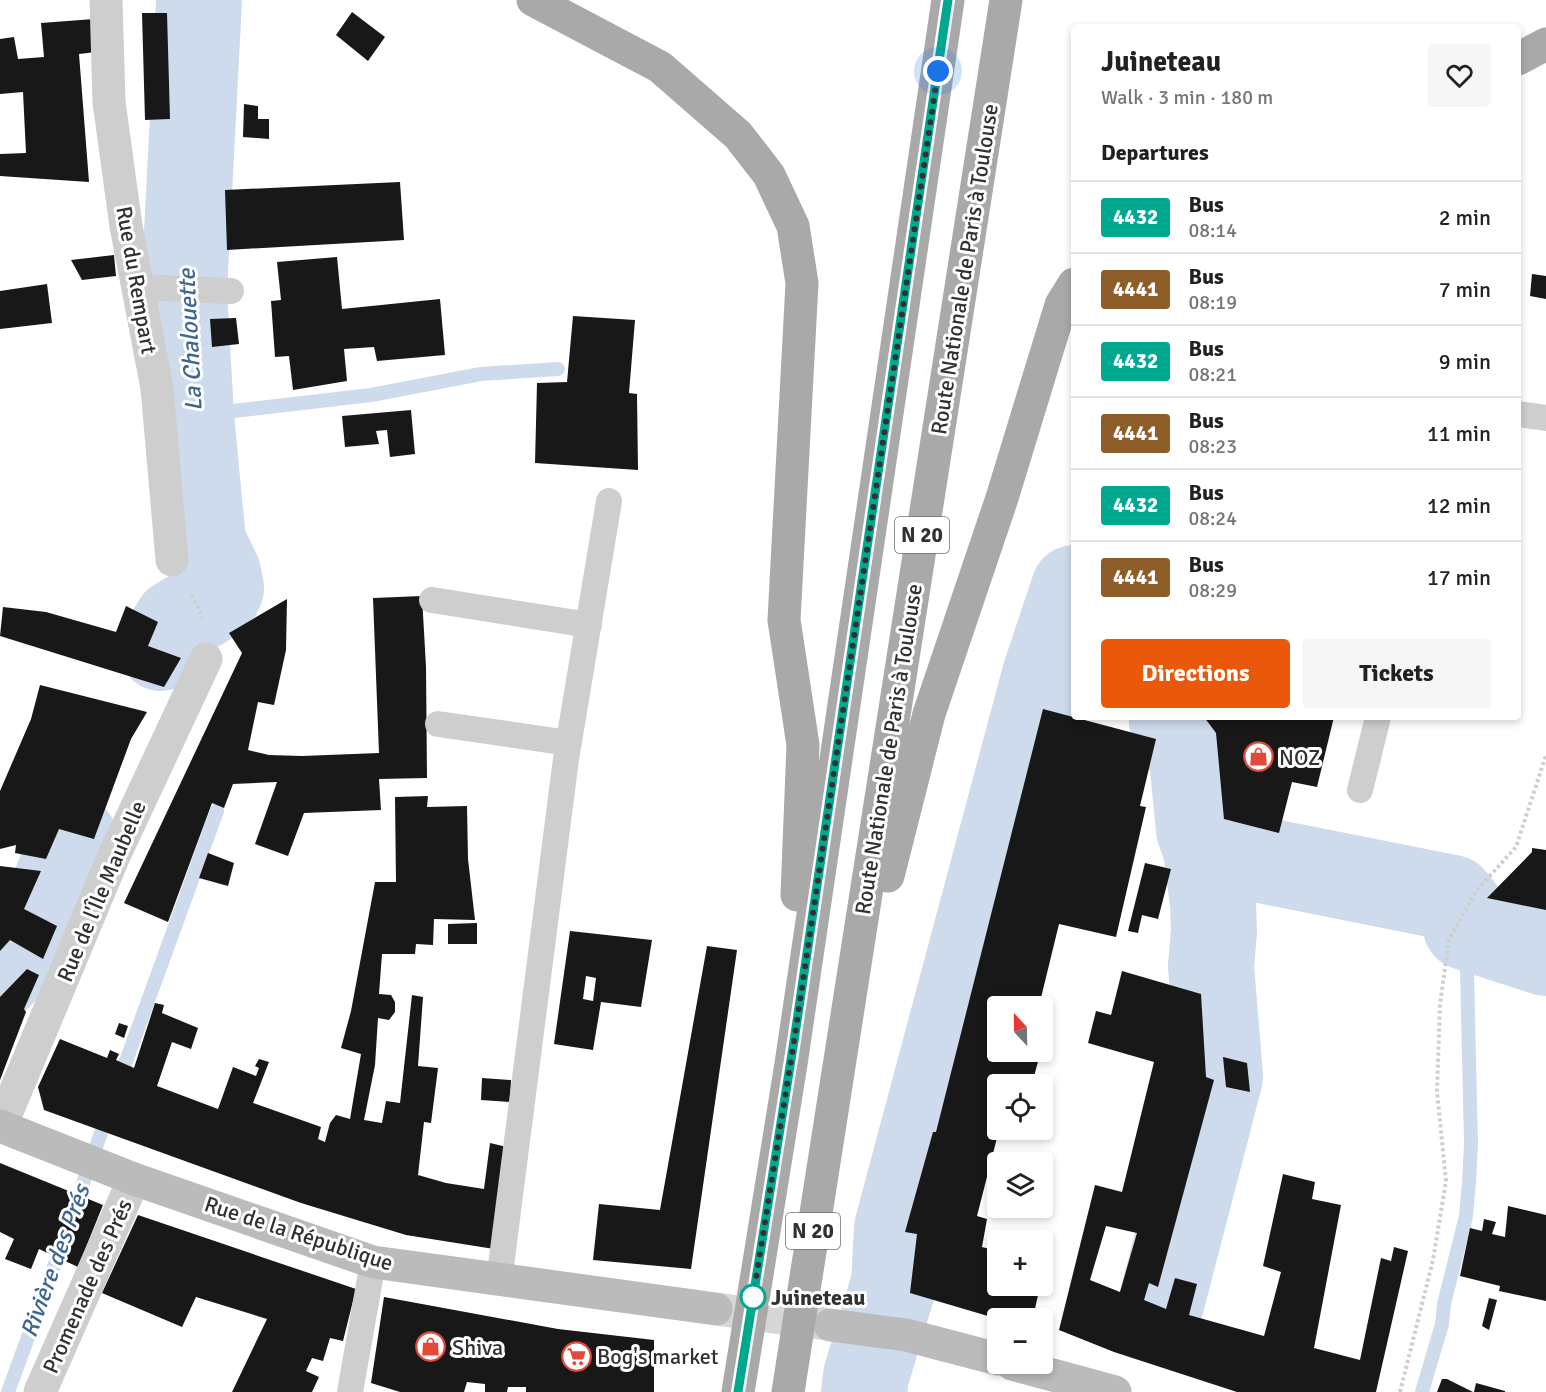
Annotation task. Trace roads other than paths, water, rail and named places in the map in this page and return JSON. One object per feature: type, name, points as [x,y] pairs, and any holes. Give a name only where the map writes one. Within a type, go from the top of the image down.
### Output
[{"type":"main road","points":[[533,0],[660,67],[738,135],[769,175],[793,226],[802,283],[784,620],[803,745],[791,1064]]},
{"type":"main road","name":"N 20","points":[[738,1392],[791,1064],[948,0]]},
{"type":"main road","name":"Route Nationale de Paris à Toulouse","points":[[788,1392],[1006,0]]},
{"type":"main road","points":[[838,1070],[929,714],[1002,498],[1061,305],[1071,289]]},
{"type":"street","name":"Rue du Rempart","points":[[106,0],[110,102],[126,226],[157,388],[172,560]]},
{"type":"street","name":"Rue de l'Île Maubelle","points":[[0,1126],[113,858],[206,659]]},
{"type":"street","name":"Rue de la République","points":[[0,1126],[134,1179],[373,1262],[716,1309]]},
{"type":"street","name":"Promenade des Prés","points":[[40,1392],[134,1179]]},
{"type":"street","points":[[840,1326],[906,1335],[987,1356]]},
{"type":"street","points":[[1049,1374],[1115,1392]]},
{"type":"lane","points":[[137,287],[231,291]]},
{"type":"lane","points":[[1521,414],[1546,418]]},
{"type":"lane","points":[[500,1281],[569,743],[609,501]]},
{"type":"lane","points":[[432,600],[589,625]]},
{"type":"lane","points":[[1360,790],[1377,720]]},
{"type":"lane","points":[[438,724],[569,743]]},
{"type":"lane","points":[[350,1392],[373,1262]]},
{"type":"waterway","name":"La Chalouette","points":[[161,648],[176,622],[217,597],[221,588],[218,573],[203,542],[191,416],[184,291],[199,0]]},
{"type":"waterway","points":[[191,416],[371,395],[481,374],[558,369]]},
{"type":"waterway","name":"Rivière des Prés","points":[[218,573],[243,624]]},
{"type":"waterway","points":[[864,1392],[866,1376],[894,1283],[897,1228],[1045,675],[1071,597]]},
{"type":"waterway","points":[[1172,720],[1192,758],[1199,830],[1206,849],[1452,898],[1461,909],[1466,927],[1546,953]]},
{"type":"waterway","name":"Rivière des Prés","points":[[125,1064],[217,811]]},
{"type":"waterway","name":"La Chalouette","points":[[42,917],[74,838]]},
{"type":"waterway","points":[[1161,1304],[1220,1077],[1211,966],[1214,931],[1213,904],[1206,849]]},
{"type":"waterway","points":[[1422,1392],[1442,1324],[1444,1304],[1466,1216],[1471,1144],[1466,927]]},
{"type":"waterway","name":"La Chalouette","points":[[0,976],[21,948]]},
{"type":"waterway","name":"Rivière des Prés","points":[[73,1212],[102,1130]]},
{"type":"waterway","name":"Rivière des Prés","points":[[8,1392],[63,1242]]},
{"type":"tunnel","points":[[716,1309],[826,1324]]},
{"type":"place","name":"NOZ","points":[[1258,757]]},
{"type":"place","name":"Juineteau","points":[[753,1297]]},
{"type":"place","name":"Shiva","points":[[431,1347]]},
{"type":"place","name":"Bog's market","points":[[576,1356]]}]
